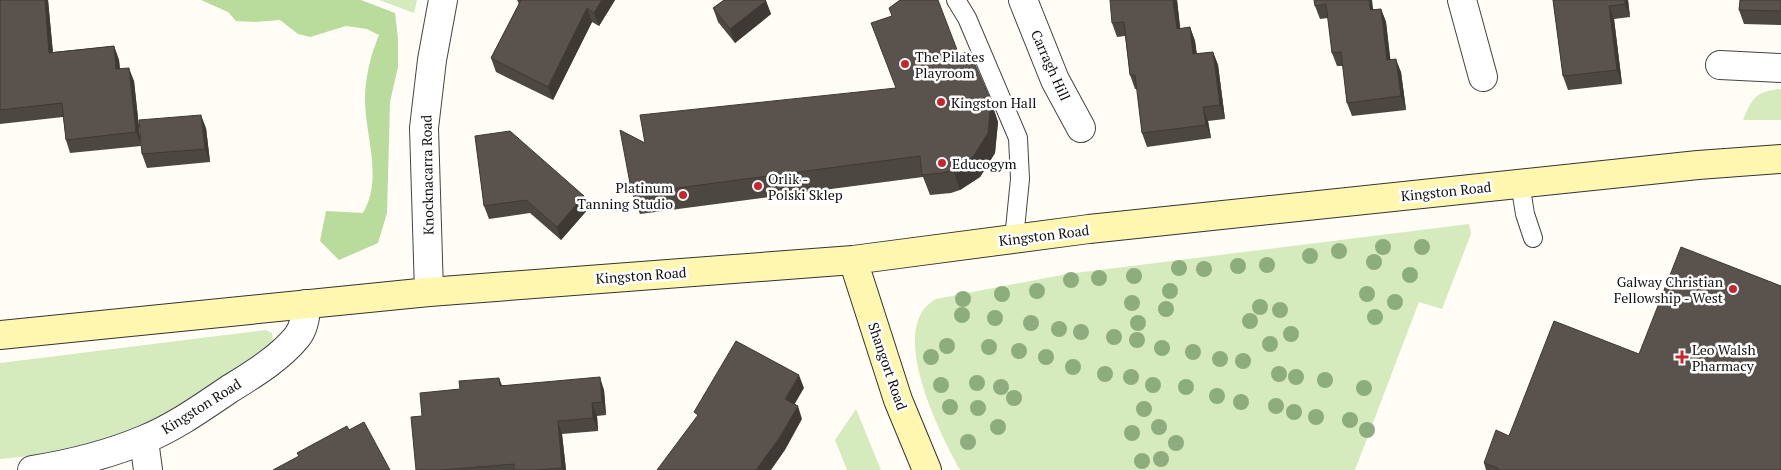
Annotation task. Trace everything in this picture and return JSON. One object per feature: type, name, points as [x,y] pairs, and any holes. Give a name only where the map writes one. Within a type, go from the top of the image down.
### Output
[{"type":"main road","name":"Kingston Road","points":[[0,335],[429,292],[853,260],[1089,229],[1520,183],[1781,159]]},
{"type":"main road","name":"Shangort Road","points":[[853,260],[898,400],[927,470]]},
{"type":"street","name":"Knocknacarra Road","points":[[429,292],[424,128],[432,60],[444,0]]},
{"type":"street","name":"Carragh Hill","points":[[1023,0],[1055,80],[1081,128]]},
{"type":"street","points":[[1462,0],[1483,76]]},
{"type":"street","points":[[1720,65],[1781,68]]},
{"type":"street","name":"Kingston Road","points":[[32,470],[93,458],[144,440],[178,423],[260,369],[282,352],[298,336],[306,316],[306,304]]},
{"type":"street","points":[[144,440],[148,470]]},
{"type":"lane","points":[[956,0],[970,26],[1018,138],[1020,178],[1014,239]]},
{"type":"lane","points":[[1520,183],[1525,214],[1533,238]]},
{"type":"green space","points":[[201,0],[361,0],[395,13],[398,38],[398,67],[390,102],[387,213],[378,243],[339,260],[320,241],[326,211],[363,213],[369,199],[373,170],[365,110],[365,95],[369,64],[379,35],[367,29],[346,26],[310,37],[298,34],[280,20],[236,21],[228,12]]},
{"type":"green space","points":[[379,0],[417,0],[414,13]]},
{"type":"green space","points":[[1781,89],[1781,120],[1743,120],[1756,97],[1766,92]]},
{"type":"green space","points":[[1469,224],[1471,234],[1442,309],[1419,302],[1355,470],[960,470],[930,407],[921,381],[916,355],[915,332],[922,313],[936,299],[1067,274]]},
{"type":"green space","points":[[266,330],[272,333],[273,340],[265,351],[201,393],[161,415],[123,432],[83,445],[41,454],[0,459],[0,363]]},
{"type":"green space","points":[[856,409],[881,470],[847,470],[835,440]]},
{"type":"building","points":[[0,0],[45,0],[49,53],[114,46],[116,69],[129,68],[136,132],[66,140],[62,103],[0,110]]},
{"type":"building","points":[[521,0],[602,0],[594,13],[587,8],[548,87],[491,58]]},
{"type":"building","points":[[724,0],[766,1],[730,29],[713,8]]},
{"type":"building","name":"Kingston Hall","points":[[900,0],[938,0],[959,55],[969,51],[991,101],[988,133],[973,157],[953,170],[943,173],[922,175],[920,156],[632,194],[620,130],[645,143],[640,115],[896,88],[871,23],[892,16],[889,8]]},
{"type":"building","points":[[1110,0],[1173,0],[1177,29],[1190,27],[1193,54],[1213,52],[1220,105],[1203,107],[1206,125],[1142,133],[1135,75],[1130,75],[1124,22],[1112,23]]},
{"type":"building","points":[[1314,0],[1369,0],[1370,10],[1381,9],[1387,60],[1396,59],[1401,96],[1347,103],[1341,52],[1332,53],[1326,4],[1315,6]]},
{"type":"building","points":[[1553,0],[1625,0],[1625,4],[1609,6],[1617,70],[1563,76]]},
{"type":"building","points":[[1740,0],[1781,0],[1781,11],[1739,10]]},
{"type":"building","points":[[201,115],[205,149],[142,154],[139,120]]},
{"type":"building","points":[[510,131],[584,196],[557,227],[526,200],[484,206],[475,136]]},
{"type":"building","points":[[1681,247],[1781,286],[1781,470],[1497,470],[1498,468],[1484,463],[1496,430],[1509,436],[1554,321],[1639,354]]},
{"type":"building","points":[[736,341],[799,375],[785,399],[798,406],[780,437],[756,470],[657,470],[698,415],[694,412]]},
{"type":"building","points":[[600,377],[602,402],[592,403],[593,418],[558,421],[562,468],[514,470],[514,464],[442,470],[416,470],[411,417],[422,416],[420,393],[460,389],[459,381],[499,378],[500,386]]},
{"type":"building","points":[[364,422],[390,470],[273,470],[299,456],[297,453],[347,426],[349,430]]},
{"type":"place","name":"The Pilates Playroom","points":[[905,64]]},
{"type":"place","name":"Kingston Hall","points":[[941,102]]},
{"type":"place","name":"Educogym","points":[[942,163]]},
{"type":"place","name":"Orlik - Polski Sklep","points":[[758,186]]},
{"type":"place","name":"Platinum Tanning Studio","points":[[683,195]]},
{"type":"place","name":"Galway Christian Fellowship - West","points":[[1733,289]]},
{"type":"place","name":"Leo Walsh Pharmacy","points":[[1682,357]]}]
